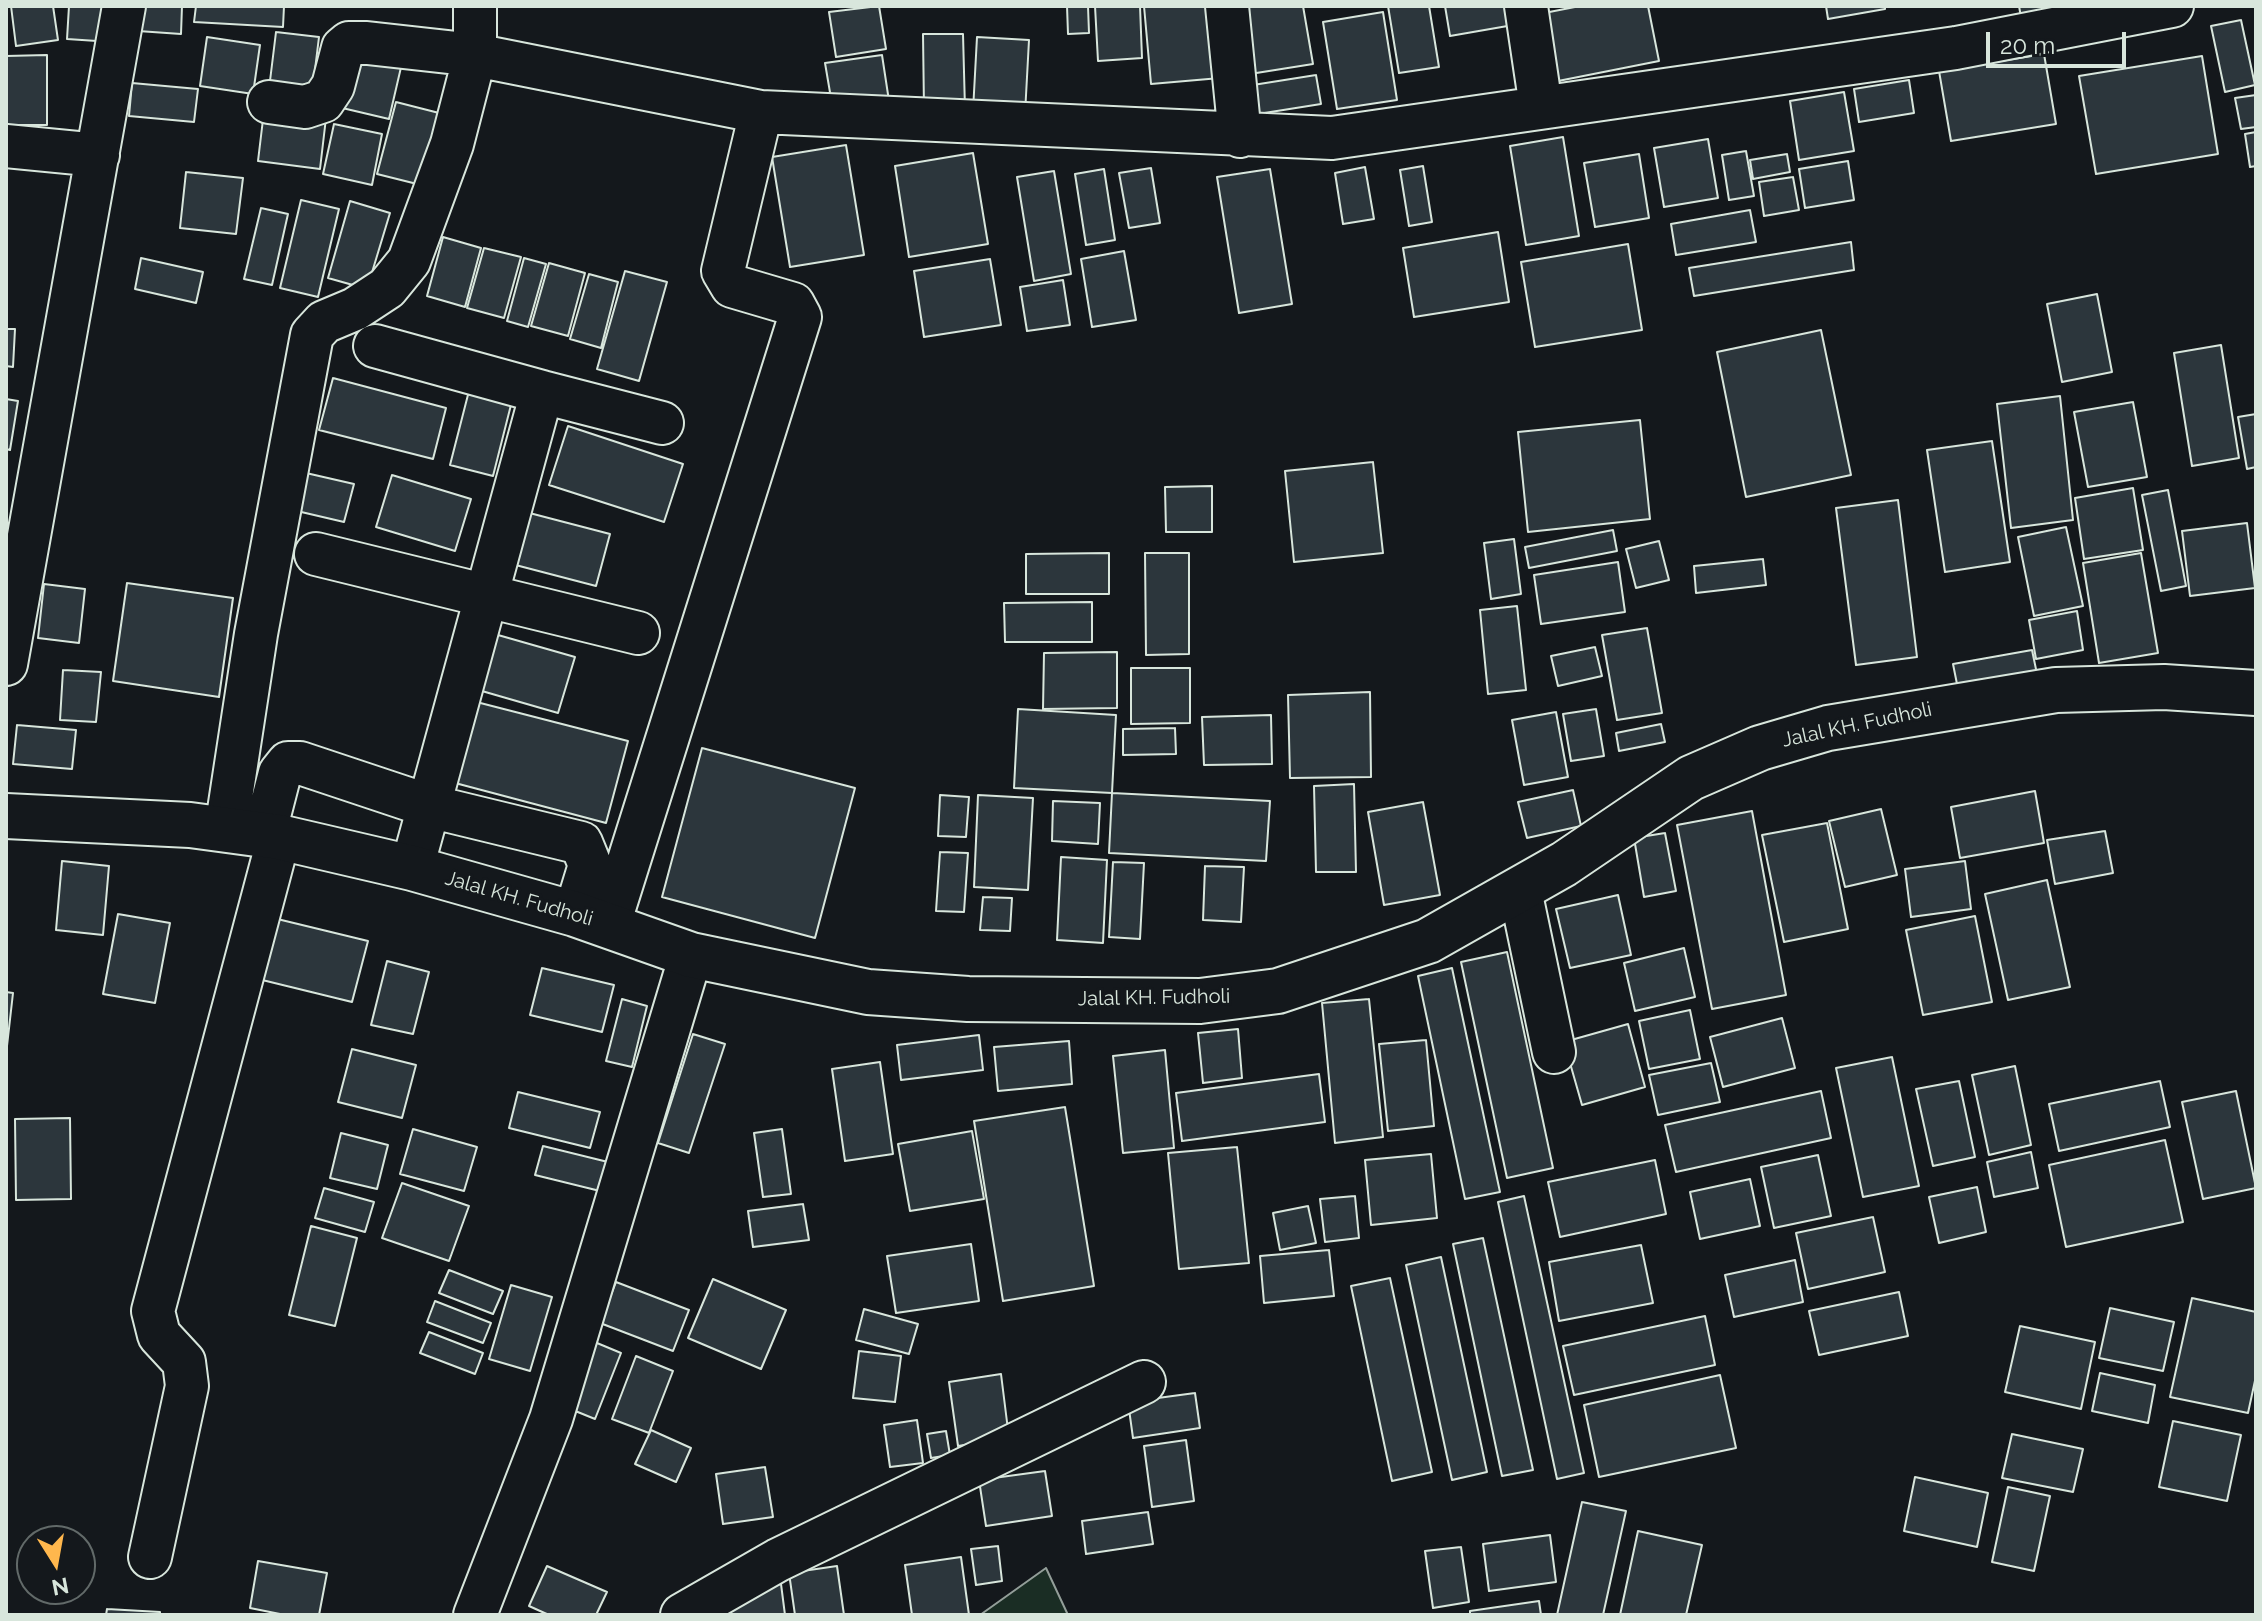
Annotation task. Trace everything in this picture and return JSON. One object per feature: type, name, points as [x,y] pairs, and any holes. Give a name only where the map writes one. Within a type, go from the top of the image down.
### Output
[{"type":"main road","name":"Jalal KH. Fudholi","points":[[6,816],[256,834],[412,868],[592,919],[691,955],[868,992],[968,999],[1200,1001],[1278,991],[1341,973],[1428,941],[1520,890],[1691,778],[1760,748],[1828,728],[2056,690],[2164,687],[2256,693]]},
{"type":"street","points":[[6,664],[124,6]]},
{"type":"street","points":[[256,834],[256,634],[312,335],[324,322],[355,309],[387,288],[409,261],[447,158],[475,55],[475,6]]},
{"type":"street","points":[[1227,6],[1240,136]]},
{"type":"street","points":[[1526,6],[1541,107]]},
{"type":"street","points":[[269,102],[305,107],[323,101],[333,86],[339,54],[349,43],[475,55],[761,112],[1332,138],[1956,48],[2172,6]]},
{"type":"street","points":[[592,919],[800,317],[793,304],[732,286],[723,271],[761,112]]},
{"type":"street","points":[[6,146],[98,155]]},
{"type":"street","points":[[375,346],[662,423]]},
{"type":"street","points":[[412,868],[542,392]]},
{"type":"street","points":[[316,554],[638,633]]},
{"type":"street","points":[[150,1557],[187,1386],[184,1362],[159,1335],[153,1311],[256,834],[280,773],[288,763],[300,763],[429,806],[581,843],[590,865],[592,919]]},
{"type":"street","points":[[1520,890],[1554,1052]]},
{"type":"street","points":[[475,1615],[551,1419],[691,955]]},
{"type":"street","points":[[682,1615],[778,1560],[1144,1382]]},
{"type":"green space","points":[[1046,1568],[1068,1615],[980,1615]]},
{"type":"building","points":[[11,6],[53,6],[58,40],[16,46]]},
{"type":"building","points":[[69,6],[114,6],[112,42],[67,39]]},
{"type":"building","points":[[139,6],[182,6],[181,34],[138,31]]},
{"type":"building","points":[[196,6],[284,6],[283,27],[194,22]]},
{"type":"building","points":[[879,6],[886,49],[836,57],[829,12]]},
{"type":"building","points":[[1067,6],[1088,6],[1089,33],[1068,34]]},
{"type":"building","points":[[1095,6],[1140,6],[1142,58],[1098,61]]},
{"type":"building","points":[[1144,6],[1214,6],[1220,78],[1151,84]]},
{"type":"building","points":[[1239,6],[1303,6],[1313,64],[1250,74]]},
{"type":"building","points":[[1388,6],[1429,6],[1439,67],[1399,73]]},
{"type":"building","points":[[1445,6],[1516,6],[1519,24],[1450,36]]},
{"type":"building","points":[[1580,6],[1648,6],[1659,61],[1548,83],[1534,15]]},
{"type":"building","points":[[1826,6],[1885,6],[1885,9],[1828,19]]},
{"type":"building","points":[[2019,6],[2061,6],[2062,16],[2022,23]]},
{"type":"building","points":[[1383,12],[1397,100],[1337,109],[1323,22]]},
{"type":"building","points":[[2241,20],[2255,85],[2225,92],[2211,26]]},
{"type":"building","points":[[276,32],[319,37],[312,94],[269,89]]},
{"type":"building","points":[[923,34],[963,34],[965,109],[924,109]]},
{"type":"building","points":[[207,37],[260,45],[253,94],[200,86]]},
{"type":"building","points":[[977,37],[1029,40],[1025,114],[973,111]]},
{"type":"building","points":[[352,52],[402,63],[389,119],[338,107]]},
{"type":"building","points":[[2044,54],[2056,124],[1951,141],[1939,71]]},
{"type":"building","points":[[47,55],[47,125],[6,125],[6,56]]},
{"type":"building","points":[[882,55],[889,101],[833,110],[825,63]]},
{"type":"building","points":[[2202,56],[2218,154],[2096,174],[2079,76]]},
{"type":"building","points":[[1316,75],[1321,104],[1258,114],[1253,85]]},
{"type":"building","points":[[1909,80],[1914,113],[1859,122],[1854,89]]},
{"type":"building","points":[[132,83],[198,89],[194,122],[129,116]]},
{"type":"building","points":[[1844,92],[1854,151],[1799,160],[1790,101]]},
{"type":"building","points":[[2256,95],[2256,127],[2241,129],[2235,98]]},
{"type":"building","points":[[396,102],[443,114],[425,186],[377,174]]},
{"type":"building","points":[[264,111],[326,118],[320,169],[258,161]]},
{"type":"building","points":[[334,124],[382,134],[372,185],[323,174]]},
{"type":"building","points":[[2256,132],[2256,166],[2250,167],[2245,134]]},
{"type":"building","points":[[1563,137],[1579,236],[1526,245],[1510,146]]},
{"type":"building","points":[[1708,139],[1718,198],[1664,207],[1654,148]]},
{"type":"building","points":[[846,145],[864,255],[790,267],[772,157]]},
{"type":"building","points":[[1746,151],[1754,196],[1729,200],[1722,155]]},
{"type":"building","points":[[973,153],[988,244],[909,257],[895,166]]},
{"type":"building","points":[[1639,154],[1649,218],[1595,227],[1584,163]]},
{"type":"building","points":[[1787,154],[1790,172],[1753,179],[1750,160]]},
{"type":"building","points":[[1848,161],[1854,200],[1805,208],[1799,169]]},
{"type":"building","points":[[1423,166],[1432,222],[1409,226],[1400,170]]},
{"type":"building","points":[[1365,167],[1374,219],[1343,224],[1335,173]]},
{"type":"building","points":[[1151,168],[1160,223],[1129,228],[1119,173]]},
{"type":"building","points":[[1104,169],[1115,240],[1086,245],[1075,174]]},
{"type":"building","points":[[1270,169],[1292,304],[1239,313],[1217,177]]},
{"type":"building","points":[[1054,171],[1071,274],[1034,281],[1017,177]]},
{"type":"building","points":[[186,172],[243,178],[236,234],[180,228]]},
{"type":"building","points":[[1793,177],[1799,210],[1764,216],[1759,182]]},
{"type":"building","points":[[301,200],[339,209],[318,297],[280,288]]},
{"type":"building","points":[[350,201],[390,213],[367,289],[328,278]]},
{"type":"building","points":[[261,208],[288,214],[272,285],[244,279]]},
{"type":"building","points":[[1750,210],[1756,242],[1676,255],[1671,224]]},
{"type":"building","points":[[1498,232],[1509,302],[1414,317],[1403,248]]},
{"type":"building","points":[[443,237],[481,248],[465,307],[427,296]]},
{"type":"building","points":[[1851,242],[1854,270],[1694,296],[1689,268]]},
{"type":"building","points":[[1628,244],[1642,330],[1535,347],[1521,262]]},
{"type":"building","points":[[484,248],[521,257],[504,318],[467,308]]},
{"type":"building","points":[[1124,251],[1136,320],[1092,327],[1081,259]]},
{"type":"building","points":[[141,258],[203,272],[196,303],[135,289]]},
{"type":"building","points":[[524,258],[546,264],[528,327],[507,321]]},
{"type":"building","points":[[990,259],[1001,325],[924,337],[914,271]]},
{"type":"building","points":[[549,263],[585,273],[568,336],[531,326]]},
{"type":"building","points":[[625,271],[667,282],[639,381],[597,369]]},
{"type":"building","points":[[589,274],[618,282],[601,348],[570,339]]},
{"type":"building","points":[[1063,280],[1070,325],[1027,331],[1020,287]]},
{"type":"building","points":[[2097,294],[2112,372],[2062,382],[2047,304]]},
{"type":"building","points":[[6,329],[15,329],[13,367],[6,366]]},
{"type":"building","points":[[1821,330],[1851,475],[1746,497],[1717,352]]},
{"type":"building","points":[[2221,345],[2239,458],[2192,466],[2174,353]]},
{"type":"building","points":[[333,378],[446,408],[433,459],[319,430]]},
{"type":"building","points":[[471,383],[514,393],[493,476],[450,465]]},
{"type":"building","points":[[2060,396],[2073,520],[2011,528],[1997,404]]},
{"type":"building","points":[[6,399],[18,401],[10,450],[6,449]]},
{"type":"building","points":[[2133,402],[2147,477],[2088,487],[2074,412]]},
{"type":"building","points":[[2256,414],[2256,467],[2247,469],[2238,417]]},
{"type":"building","points":[[1640,420],[1650,519],[1528,532],[1518,432]]},
{"type":"building","points":[[568,426],[683,464],[664,522],[549,485]]},
{"type":"building","points":[[1992,441],[2010,562],[1945,572],[1927,450]]},
{"type":"building","points":[[1373,462],[1383,553],[1294,562],[1285,471]]},
{"type":"building","points":[[306,473],[354,484],[344,522],[297,511]]},
{"type":"building","points":[[392,475],[471,499],[455,551],[376,527]]},
{"type":"building","points":[[1212,486],[1212,532],[1166,532],[1165,487]]},
{"type":"building","points":[[2133,488],[2143,550],[2084,559],[2075,498]]},
{"type":"building","points":[[2168,490],[2186,586],[2161,591],[2142,495]]},
{"type":"building","points":[[1898,500],[1917,657],[1856,665],[1836,508]]},
{"type":"building","points":[[518,510],[610,534],[596,586],[504,562]]},
{"type":"building","points":[[2247,523],[2255,588],[2190,596],[2182,531]]},
{"type":"building","points":[[2066,527],[2083,606],[2034,616],[2018,537]]},
{"type":"building","points":[[1613,530],[1617,551],[1529,568],[1525,547]]},
{"type":"building","points":[[1514,539],[1521,594],[1491,599],[1484,543]]},
{"type":"building","points":[[1659,541],[1669,580],[1636,588],[1626,549]]},
{"type":"building","points":[[1109,553],[1109,594],[1026,594],[1026,554]]},
{"type":"building","points":[[1145,553],[1189,553],[1189,654],[1146,655]]},
{"type":"building","points":[[2141,553],[2158,653],[2099,663],[2083,563]]},
{"type":"building","points":[[1763,559],[1766,585],[1696,593],[1694,566]]},
{"type":"building","points":[[1618,562],[1625,612],[1541,624],[1534,575]]},
{"type":"building","points":[[127,583],[233,598],[219,697],[113,681]]},
{"type":"building","points":[[44,584],[85,589],[79,643],[38,638]]},
{"type":"building","points":[[1092,602],[1092,642],[1005,642],[1004,603]]},
{"type":"building","points":[[1517,606],[1526,690],[1488,694],[1480,610]]},
{"type":"building","points":[[2077,611],[2083,650],[2036,659],[2029,620]]},
{"type":"building","points":[[1647,628],[1662,713],[1617,720],[1602,635]]},
{"type":"building","points":[[484,631],[575,657],[558,713],[468,687]]},
{"type":"building","points":[[1595,647],[1602,676],[1558,686],[1551,656]]},
{"type":"building","points":[[2032,650],[2037,674],[1958,689],[1953,664]]},
{"type":"building","points":[[1117,652],[1117,708],[1043,709],[1044,653]]},
{"type":"building","points":[[1131,668],[1190,668],[1190,723],[1131,724]]},
{"type":"building","points":[[63,670],[101,672],[96,722],[60,720]]},
{"type":"building","points":[[1370,692],[1371,777],[1290,778],[1288,695]]},
{"type":"building","points":[[461,698],[628,741],[606,823],[440,779]]},
{"type":"building","points":[[1018,709],[1116,715],[1112,793],[1014,788]]},
{"type":"building","points":[[1596,709],[1604,756],[1571,761],[1563,714]]},
{"type":"building","points":[[1556,712],[1568,777],[1524,785],[1512,720]]},
{"type":"building","points":[[1271,715],[1272,764],[1204,765],[1202,717]]},
{"type":"building","points":[[1661,724],[1665,742],[1619,751],[1616,733]]},
{"type":"building","points":[[17,725],[76,730],[72,769],[13,764]]},
{"type":"building","points":[[1175,728],[1176,754],[1123,755],[1123,729]]},
{"type":"building","points":[[702,748],[855,788],[815,938],[662,897]]},
{"type":"building","points":[[1354,784],[1356,872],[1316,872],[1314,786]]},
{"type":"building","points":[[1573,790],[1581,826],[1527,838],[1518,802]]},
{"type":"building","points":[[2035,791],[2044,843],[1960,858],[1951,807]]},
{"type":"building","points":[[1112,793],[1270,801],[1266,861],[1109,853]]},
{"type":"building","points":[[940,795],[969,797],[966,837],[938,836]]},
{"type":"building","points":[[978,795],[1033,798],[1028,890],[974,887]]},
{"type":"building","points":[[1053,801],[1100,803],[1098,844],[1052,841]]},
{"type":"building","points":[[1423,802],[1440,895],[1384,905],[1368,812]]},
{"type":"building","points":[[1881,809],[1897,875],[1845,887],[1829,821]]},
{"type":"building","points":[[1752,811],[1786,995],[1712,1009],[1677,825]]},
{"type":"building","points":[[1827,823],[1848,929],[1784,942],[1762,835]]},
{"type":"building","points":[[2105,831],[2113,873],[2055,884],[2047,840]]},
{"type":"building","points":[[1665,833],[1676,891],[1644,897],[1634,838]]},
{"type":"building","points":[[940,852],[968,853],[964,912],[936,911]]},
{"type":"building","points":[[1061,857],[1107,860],[1103,943],[1057,940]]},
{"type":"building","points":[[62,861],[109,866],[103,935],[56,930]]},
{"type":"building","points":[[1965,861],[1971,909],[1911,917],[1905,869]]},
{"type":"building","points":[[1113,862],[1144,863],[1140,939],[1109,937]]},
{"type":"building","points":[[1205,866],[1244,867],[1241,922],[1203,920]]},
{"type":"building","points":[[2047,880],[2070,987],[2008,1000],[1985,894]]},
{"type":"building","points":[[1618,895],[1631,955],[1570,968],[1556,909]]},
{"type":"building","points":[[983,897],[1012,898],[1010,931],[980,930]]},
{"type":"building","points":[[118,914],[170,923],[155,1003],[103,994]]},
{"type":"building","points":[[265,916],[368,941],[352,1002],[250,977]]},
{"type":"building","points":[[1975,916],[1992,1002],[1923,1015],[1906,930]]},
{"type":"building","points":[[1684,948],[1695,997],[1635,1011],[1624,963]]},
{"type":"building","points":[[1507,952],[1553,1168],[1507,1178],[1461,962]]},
{"type":"building","points":[[387,961],[429,972],[413,1034],[371,1025]]},
{"type":"building","points":[[542,968],[614,985],[602,1032],[530,1015]]},
{"type":"building","points":[[1452,968],[1500,1192],[1465,1199],[1418,976]]},
{"type":"building","points":[[6,992],[13,993],[7,1046],[6,1046]]},
{"type":"building","points":[[622,999],[647,1006],[632,1067],[606,1061]]},
{"type":"building","points":[[1369,999],[1383,1137],[1335,1143],[1322,1003]]},
{"type":"building","points":[[1690,1010],[1700,1059],[1649,1069],[1639,1021]]},
{"type":"building","points":[[1782,1018],[1795,1068],[1723,1087],[1710,1037]]},
{"type":"building","points":[[1628,1024],[1645,1087],[1582,1105],[1564,1042]]},
{"type":"building","points":[[1238,1029],[1242,1078],[1203,1083],[1198,1033]]},
{"type":"building","points":[[693,1034],[725,1044],[689,1153],[658,1143]]},
{"type":"building","points":[[979,1035],[983,1070],[901,1080],[897,1045]]},
{"type":"building","points":[[1426,1040],[1434,1126],[1388,1131],[1379,1044]]},
{"type":"building","points":[[1069,1041],[1072,1084],[998,1091],[994,1047]]},
{"type":"building","points":[[352,1049],[416,1065],[402,1118],[338,1102]]},
{"type":"building","points":[[1165,1050],[1174,1148],[1123,1153],[1113,1056]]},
{"type":"building","points":[[1892,1057],[1919,1186],[1863,1197],[1836,1068]]},
{"type":"building","points":[[880,1062],[893,1154],[845,1161],[832,1069]]},
{"type":"building","points":[[1711,1063],[1720,1102],[1658,1115],[1649,1075]]},
{"type":"building","points":[[2015,1066],[2031,1145],[1989,1155],[1972,1075]]},
{"type":"building","points":[[1319,1074],[1325,1122],[1182,1141],[1176,1093]]},
{"type":"building","points":[[1959,1081],[1975,1157],[1933,1166],[1916,1089]]},
{"type":"building","points":[[2160,1081],[2170,1127],[2059,1151],[2049,1104]]},
{"type":"building","points":[[1821,1091],[1831,1138],[1676,1172],[1665,1125]]},
{"type":"building","points":[[2236,1091],[2256,1188],[2203,1199],[2182,1102]]},
{"type":"building","points":[[518,1092],[600,1112],[590,1148],[509,1128]]},
{"type":"building","points":[[1065,1107],[1094,1286],[1003,1301],[974,1121]]},
{"type":"building","points":[[70,1118],[71,1199],[16,1200],[15,1119]]},
{"type":"building","points":[[413,1129],[477,1147],[464,1191],[400,1174]]},
{"type":"building","points":[[782,1129],[791,1194],[763,1197],[754,1133]]},
{"type":"building","points":[[972,1131],[984,1199],[910,1211],[898,1144]]},
{"type":"building","points":[[341,1133],[388,1145],[377,1189],[330,1178]]},
{"type":"building","points":[[2165,1140],[2183,1222],[2066,1247],[2049,1165]]},
{"type":"building","points":[[543,1146],[612,1163],[604,1192],[535,1175]]},
{"type":"building","points":[[1237,1147],[1249,1263],[1179,1269],[1168,1153]]},
{"type":"building","points":[[2031,1152],[2038,1188],[1994,1197],[1987,1162]]},
{"type":"building","points":[[1431,1154],[1437,1218],[1371,1225],[1365,1160]]},
{"type":"building","points":[[1818,1155],[1831,1216],[1774,1228],[1761,1167]]},
{"type":"building","points":[[1655,1160],[1666,1214],[1560,1237],[1548,1182]]},
{"type":"building","points":[[1750,1179],[1760,1226],[1700,1239],[1690,1192]]},
{"type":"building","points":[[402,1183],[469,1206],[449,1261],[382,1238]]},
{"type":"building","points":[[1977,1187],[1986,1232],[1939,1243],[1929,1197]]},
{"type":"building","points":[[324,1188],[374,1202],[365,1232],[315,1218]]},
{"type":"building","points":[[1355,1196],[1359,1238],[1325,1242],[1320,1199]]},
{"type":"building","points":[[1524,1196],[1584,1473],[1557,1479],[1498,1202]]},
{"type":"building","points":[[803,1204],[809,1240],[753,1247],[748,1211]]},
{"type":"building","points":[[1308,1206],[1316,1243],[1280,1250],[1273,1213]]},
{"type":"building","points":[[1873,1217],[1885,1272],[1808,1289],[1796,1233]]},
{"type":"building","points":[[311,1226],[357,1238],[335,1326],[289,1315]]},
{"type":"building","points":[[1483,1238],[1533,1470],[1502,1476],[1453,1244]]},
{"type":"building","points":[[971,1244],[979,1301],[896,1313],[887,1256]]},
{"type":"building","points":[[1641,1245],[1653,1303],[1559,1321],[1549,1262]]},
{"type":"building","points":[[1329,1250],[1334,1296],[1264,1303],[1260,1256]]},
{"type":"building","points":[[1441,1257],[1487,1472],[1452,1480],[1406,1265]]},
{"type":"building","points":[[1795,1260],[1803,1302],[1734,1317],[1725,1275]]},
{"type":"building","points":[[449,1270],[503,1291],[493,1314],[439,1293]]},
{"type":"building","points":[[1390,1278],[1432,1472],[1392,1481],[1351,1286]]},
{"type":"building","points":[[713,1279],[786,1310],[761,1369],[688,1338]]},
{"type":"building","points":[[616,1282],[689,1310],[673,1351],[600,1323]]},
{"type":"building","points":[[511,1285],[552,1297],[530,1371],[489,1359]]},
{"type":"building","points":[[1899,1292],[1908,1336],[1819,1355],[1809,1311]]},
{"type":"building","points":[[2192,1298],[2256,1312],[2256,1376],[2248,1413],[2170,1397]]},
{"type":"building","points":[[435,1301],[491,1323],[483,1343],[427,1322]]},
{"type":"building","points":[[2110,1308],[2174,1322],[2163,1371],[2099,1358]]},
{"type":"building","points":[[864,1309],[918,1324],[909,1354],[856,1340]]},
{"type":"building","points":[[1705,1316],[1715,1365],[1574,1395],[1563,1346]]},
{"type":"building","points":[[2020,1326],[2095,1342],[2081,1409],[2005,1392]]},
{"type":"building","points":[[429,1332],[483,1353],[475,1374],[420,1353]]},
{"type":"building","points":[[585,1338],[621,1353],[595,1419],[558,1404]]},
{"type":"building","points":[[859,1351],[901,1356],[895,1402],[853,1398]]},
{"type":"building","points":[[636,1356],[673,1371],[649,1433],[612,1419]]},
{"type":"building","points":[[2100,1373],[2155,1385],[2148,1423],[2092,1411]]},
{"type":"building","points":[[1001,1374],[1009,1438],[958,1446],[949,1382]]},
{"type":"building","points":[[1720,1375],[1736,1448],[1599,1477],[1584,1405]]},
{"type":"building","points":[[1195,1393],[1200,1428],[1133,1438],[1128,1402]]},
{"type":"building","points":[[917,1420],[923,1463],[890,1467],[884,1425]]},
{"type":"building","points":[[2173,1421],[2241,1435],[2227,1501],[2159,1487]]},
{"type":"building","points":[[651,1430],[691,1448],[676,1482],[635,1464]]},
{"type":"building","points":[[946,1431],[950,1455],[931,1458],[927,1434]]},
{"type":"building","points":[[2012,1434],[2083,1449],[2073,1492],[2002,1478]]},
{"type":"building","points":[[1186,1440],[1194,1501],[1152,1507],[1144,1446]]},
{"type":"building","points":[[765,1467],[773,1517],[723,1524],[716,1474]]},
{"type":"building","points":[[1045,1471],[1052,1516],[986,1526],[979,1480]]},
{"type":"building","points":[[1915,1477],[1988,1493],[1977,1547],[1904,1531]]},
{"type":"building","points":[[2008,1487],[2050,1496],[2034,1571],[1992,1562]]},
{"type":"building","points":[[1582,1502],[1626,1511],[1603,1615],[1557,1615]]},
{"type":"building","points":[[1148,1512],[1153,1544],[1086,1554],[1082,1521]]},
{"type":"building","points":[[1638,1531],[1702,1545],[1686,1615],[1620,1615]]},
{"type":"building","points":[[1550,1535],[1556,1582],[1489,1591],[1483,1544]]},
{"type":"building","points":[[998,1546],[1002,1581],[976,1585],[971,1549]]},
{"type":"building","points":[[1461,1547],[1469,1602],[1433,1608],[1425,1551]]},
{"type":"building","points":[[961,1557],[969,1615],[912,1615],[905,1565]]},
{"type":"building","points":[[258,1561],[327,1573],[319,1615],[285,1615],[250,1608]]},
{"type":"building","points":[[547,1566],[607,1592],[596,1615],[549,1615],[529,1606]]},
{"type":"building","points":[[837,1566],[844,1615],[795,1615],[789,1573]]},
{"type":"building","points":[[781,1584],[785,1615],[729,1615],[726,1592]]},
{"type":"building","points":[[1539,1601],[1541,1615],[1470,1615],[1470,1611]]},
{"type":"building","points":[[107,1609],[160,1612],[160,1615],[106,1615]]}]
